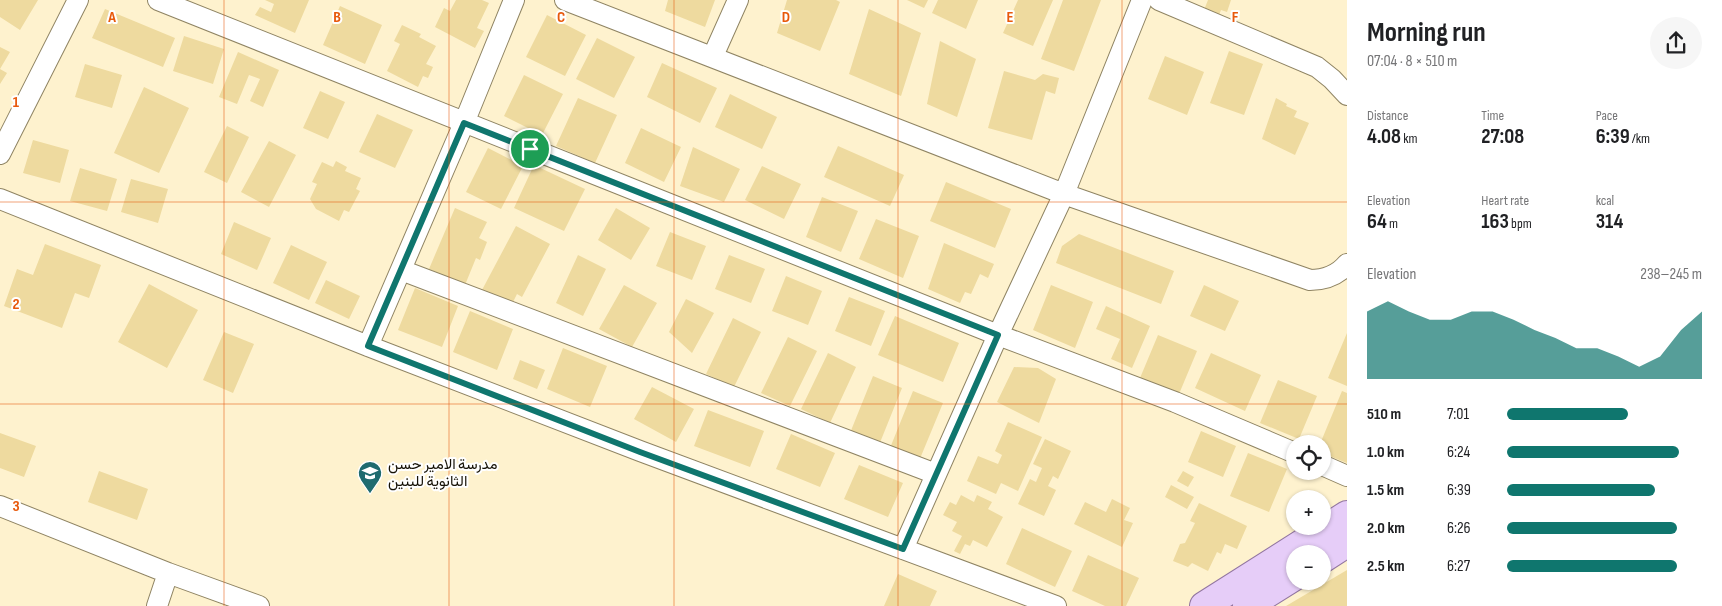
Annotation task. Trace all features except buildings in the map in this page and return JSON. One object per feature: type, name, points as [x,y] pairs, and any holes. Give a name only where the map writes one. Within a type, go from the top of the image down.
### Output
[{"type":"main road","points":[[1204,606],[1347,515]]},
{"type":"main road","points":[[1331,553],[1347,543]]},
{"type":"main road","points":[[1248,606],[1286,582]]},
{"type":"street","points":[[0,154],[78,0]]},
{"type":"street","points":[[158,0],[998,335],[1175,402],[1286,449]]},
{"type":"street","points":[[368,346],[464,123],[514,0]]},
{"type":"street","points":[[565,0],[1064,194],[1310,280],[1329,278],[1347,264]]},
{"type":"street","points":[[713,56],[738,0]]},
{"type":"street","points":[[903,549],[998,335],[1064,194],[1142,0]]},
{"type":"street","points":[[1159,0],[1317,67],[1347,95]]},
{"type":"street","points":[[0,199],[640,452],[1056,606]]},
{"type":"street","points":[[401,270],[936,474]]},
{"type":"street","points":[[1331,469],[1347,476]]},
{"type":"street","points":[[0,506],[168,573],[259,606]]},
{"type":"street","points":[[156,606],[168,573]]},
{"type":"place","name":"مدرسة الامير حسن الثانوية للبنين","points":[[370,494]]},
{"type":"route","points":[[464,123],[530,149],[998,335],[903,549],[640,452],[368,346],[464,123]]}]
